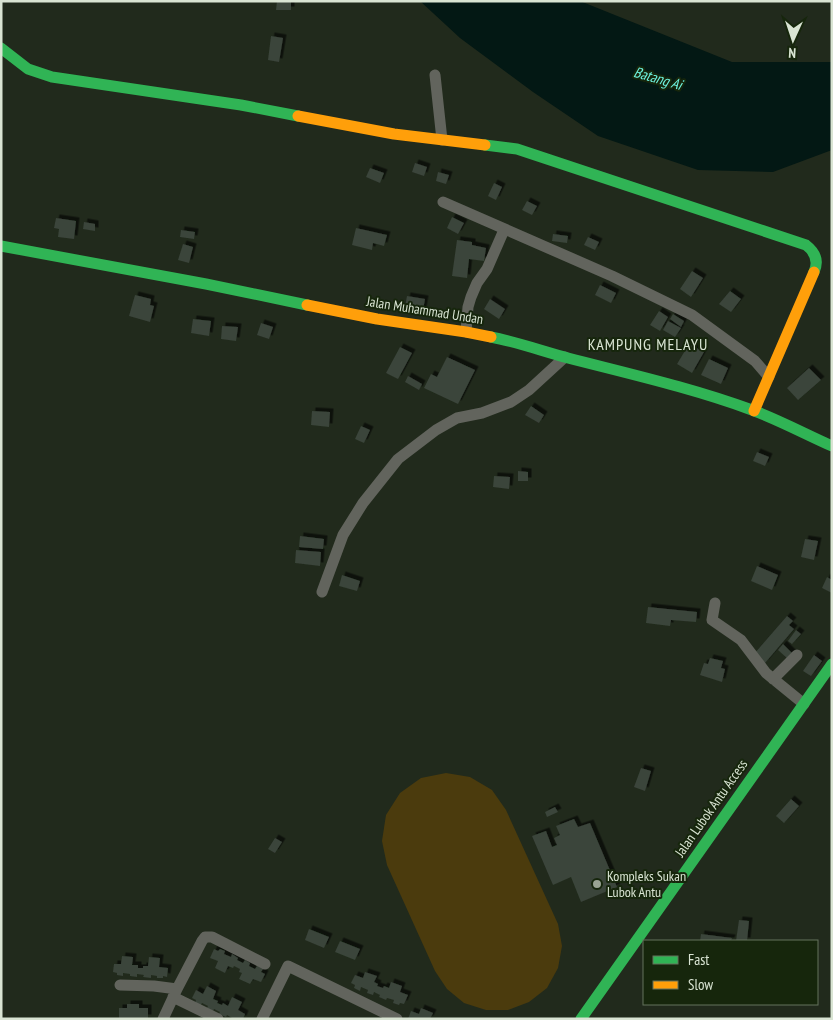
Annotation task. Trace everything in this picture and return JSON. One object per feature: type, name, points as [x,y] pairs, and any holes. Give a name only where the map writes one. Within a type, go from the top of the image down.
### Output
[{"type":"street","points":[[1,48],[28,69],[52,77],[241,105],[394,134],[517,148],[798,242],[812,249],[816,259],[816,268],[754,411]]},
{"type":"street","points":[[435,75],[442,140]]},
{"type":"street","points":[[443,202],[612,276],[692,315],[754,361],[769,377]]},
{"type":"street","points":[[466,332],[468,307],[471,297],[477,283],[487,269],[504,230]]},
{"type":"street","name":"Jalan Muhammad Undan","points":[[1,246],[377,318],[466,332],[526,345],[667,383],[754,411],[832,446]]},
{"type":"street","points":[[322,592],[343,536],[363,503],[398,459],[436,430],[457,418],[489,411],[511,402],[529,390],[565,357]]},
{"type":"street","points":[[715,603],[712,620],[741,640],[766,673],[804,704]]},
{"type":"street","points":[[774,679],[797,655]]},
{"type":"street","name":"Jalan Lubok Antu Access","points":[[580,1019],[832,664]]},
{"type":"street","points":[[163,1019],[202,941],[207,937],[212,937],[265,964]]},
{"type":"street","points":[[262,1019],[288,966],[397,1019]]},
{"type":"street","points":[[120,985],[154,986],[175,993],[218,1019]]},
{"type":"shaded area","points":[[446,773],[470,777],[492,790],[506,810],[558,924],[562,946],[558,968],[547,988],[529,1002],[508,1010],[486,1010],[464,1003],[447,989],[435,971],[387,865],[382,841],[386,815],[400,793],[421,778]]},
{"type":"water","name":"Batang Ai","points":[[420,1],[580,1],[732,62],[832,62],[832,150],[773,172],[698,170],[598,136],[533,92],[460,38]]},
{"type":"building","points":[[277,1],[291,1],[291,10],[276,10]]},
{"type":"building","points":[[271,36],[283,38],[279,62],[268,60]]},
{"type":"building","points":[[415,163],[427,167],[424,176],[412,172]]},
{"type":"building","points":[[370,168],[384,173],[380,183],[366,177]]},
{"type":"building","points":[[438,172],[449,175],[446,184],[436,181]]},
{"type":"building","points":[[494,183],[502,187],[496,200],[488,196]]},
{"type":"building","points":[[527,201],[537,206],[532,215],[522,210]]},
{"type":"building","points":[[452,217],[464,223],[458,234],[447,228]]},
{"type":"building","points":[[56,218],[76,221],[74,239],[58,237],[59,229],[54,228]]},
{"type":"building","points":[[84,222],[95,224],[95,231],[83,229]]},
{"type":"building","points":[[356,228],[387,235],[384,246],[373,243],[372,250],[352,245]]},
{"type":"building","points":[[181,230],[195,232],[194,239],[180,237]]},
{"type":"building","points":[[553,234],[568,236],[567,243],[552,241]]},
{"type":"building","points":[[588,237],[599,242],[595,250],[584,245]]},
{"type":"building","points":[[457,240],[472,242],[472,245],[486,248],[484,261],[469,259],[467,278],[452,276]]},
{"type":"building","points":[[183,244],[193,247],[189,263],[178,260]]},
{"type":"building","points":[[692,271],[703,278],[691,297],[680,289]]},
{"type":"building","points":[[600,285],[616,293],[611,303],[595,295]]},
{"type":"building","points":[[730,291],[741,299],[731,312],[719,304]]},
{"type":"building","points":[[135,295],[151,299],[150,305],[154,306],[150,322],[129,316]]},
{"type":"building","points":[[407,296],[425,299],[422,316],[404,313]]},
{"type":"building","points":[[490,299],[505,309],[499,319],[484,309]]},
{"type":"building","points":[[659,311],[668,317],[660,331],[650,325]]},
{"type":"building","points":[[673,314],[684,321],[681,327],[670,319]]},
{"type":"building","points":[[193,319],[211,321],[209,336],[191,333]]},
{"type":"building","points":[[668,321],[681,328],[675,337],[663,330]]},
{"type":"building","points":[[261,323],[273,327],[269,339],[257,335]]},
{"type":"building","points":[[222,326],[238,327],[236,341],[221,339]]},
{"type":"building","points":[[689,344],[704,352],[692,373],[677,364]]},
{"type":"building","points":[[400,347],[412,353],[398,379],[386,373]]},
{"type":"building","points":[[447,357],[475,370],[458,404],[424,388],[431,374],[437,377]]},
{"type":"building","points":[[709,359],[728,368],[721,384],[701,375]]},
{"type":"building","points":[[809,368],[821,380],[798,400],[787,388]]},
{"type":"building","points":[[408,376],[422,384],[419,390],[405,382]]},
{"type":"building","points":[[531,406],[544,415],[539,423],[525,415]]},
{"type":"building","points":[[312,411],[330,412],[329,427],[311,425]]},
{"type":"building","points":[[361,426],[370,430],[364,443],[355,439]]},
{"type":"building","points":[[757,452],[769,457],[765,466],[753,461]]},
{"type":"building","points":[[518,471],[528,472],[528,481],[518,481]]},
{"type":"building","points":[[494,476],[510,477],[509,489],[493,487]]},
{"type":"building","points":[[300,536],[324,539],[323,549],[299,547]]},
{"type":"building","points":[[805,539],[818,541],[814,560],[801,557]]},
{"type":"building","points":[[296,550],[321,552],[320,566],[295,563]]},
{"type":"building","points":[[757,566],[778,575],[772,590],[751,581]]},
{"type":"building","points":[[342,575],[360,581],[357,591],[339,586]]},
{"type":"building","points":[[827,577],[832,580],[832,593],[822,588]]},
{"type":"building","points":[[648,607],[697,612],[696,622],[671,620],[670,626],[646,623]]},
{"type":"building","points":[[787,616],[793,621],[789,625],[794,629],[765,663],[754,654]]},
{"type":"building","points":[[796,630],[801,634],[792,644],[788,641]]},
{"type":"building","points":[[783,644],[792,653],[788,659],[778,650]]},
{"type":"building","points":[[814,655],[822,661],[811,676],[803,671]]},
{"type":"building","points":[[710,658],[723,661],[721,668],[725,669],[722,682],[700,675],[704,663],[708,664]]},
{"type":"building","points":[[641,768],[651,771],[645,791],[634,787]]},
{"type":"building","points":[[791,799],[799,806],[784,823],[776,816]]},
{"type":"building","points":[[555,807],[558,812],[547,817],[545,812]]},
{"type":"building","points":[[574,819],[578,827],[590,823],[617,887],[581,902],[571,877],[553,885],[532,836],[546,831],[552,847],[557,845],[554,838],[560,835],[556,826]]},
{"type":"building","points":[[275,838],[282,842],[275,853],[268,849]]},
{"type":"building","points":[[739,920],[749,921],[747,940],[736,940]]},
{"type":"building","points":[[309,929],[329,937],[324,948],[305,940]]},
{"type":"building","points":[[701,934],[732,938],[731,940],[700,940]]},
{"type":"building","points":[[340,941],[360,949],[355,960],[335,952]]},
{"type":"building","points":[[214,949],[225,951],[224,954],[231,957],[232,954],[243,963],[245,960],[250,963],[249,966],[255,969],[257,966],[263,969],[261,972],[265,974],[261,982],[253,979],[250,984],[239,979],[242,973],[239,972],[240,969],[234,966],[233,968],[228,966],[225,973],[215,968],[218,961],[210,958]]},
{"type":"building","points":[[122,956],[133,957],[132,965],[138,965],[138,968],[148,966],[149,957],[160,958],[159,967],[168,968],[167,977],[157,978],[157,976],[151,975],[151,978],[137,974],[137,977],[123,973],[123,976],[117,975],[117,973],[113,972],[114,964],[121,964]]},
{"type":"building","points":[[365,972],[377,976],[374,982],[378,984],[377,986],[389,988],[391,982],[402,986],[400,992],[408,995],[404,1004],[393,1003],[394,1000],[387,998],[386,1000],[374,992],[373,995],[367,993],[368,990],[361,987],[360,991],[354,988],[355,985],[351,983],[355,975],[363,978]]},
{"type":"building","points":[[207,986],[216,991],[213,999],[218,1001],[217,1003],[222,1005],[223,1003],[228,1006],[232,997],[242,1002],[238,1010],[245,1014],[243,1019],[232,1019],[227,1015],[226,1017],[214,1009],[213,1011],[207,1008],[208,1006],[202,1003],[200,1006],[195,1003],[196,1000],[192,998],[196,990],[203,994]]},
{"type":"building","points":[[127,1004],[139,1004],[139,1008],[148,1008],[148,1018],[119,1018],[119,1008],[127,1008]]},
{"type":"building","points":[[421,1008],[433,1013],[430,1019],[408,1019],[411,1011],[419,1014]]},
{"type":"traffic: fast","points":[[1,48],[28,69],[52,77],[241,105],[298,116]]},
{"type":"traffic: fast","points":[[485,145],[517,149],[806,245],[815,257],[814,272]]},
{"type":"traffic: fast","points":[[1,246],[307,305]]},
{"type":"traffic: fast","points":[[491,337],[729,402],[772,418],[832,446]]},
{"type":"traffic: fast","points":[[581,1019],[832,664]]},
{"type":"traffic: slow","points":[[298,116],[394,134],[485,145]]},
{"type":"traffic: slow","points":[[754,411],[814,272]]},
{"type":"traffic: slow","points":[[307,305],[377,319],[491,337]]},
{"type":"place","name":"Kompleks Sukan Lubok Antu","points":[[597,884]]},
{"type":"district","name":"KAMPUNG MELAYU","points":[[648,344]]}]
